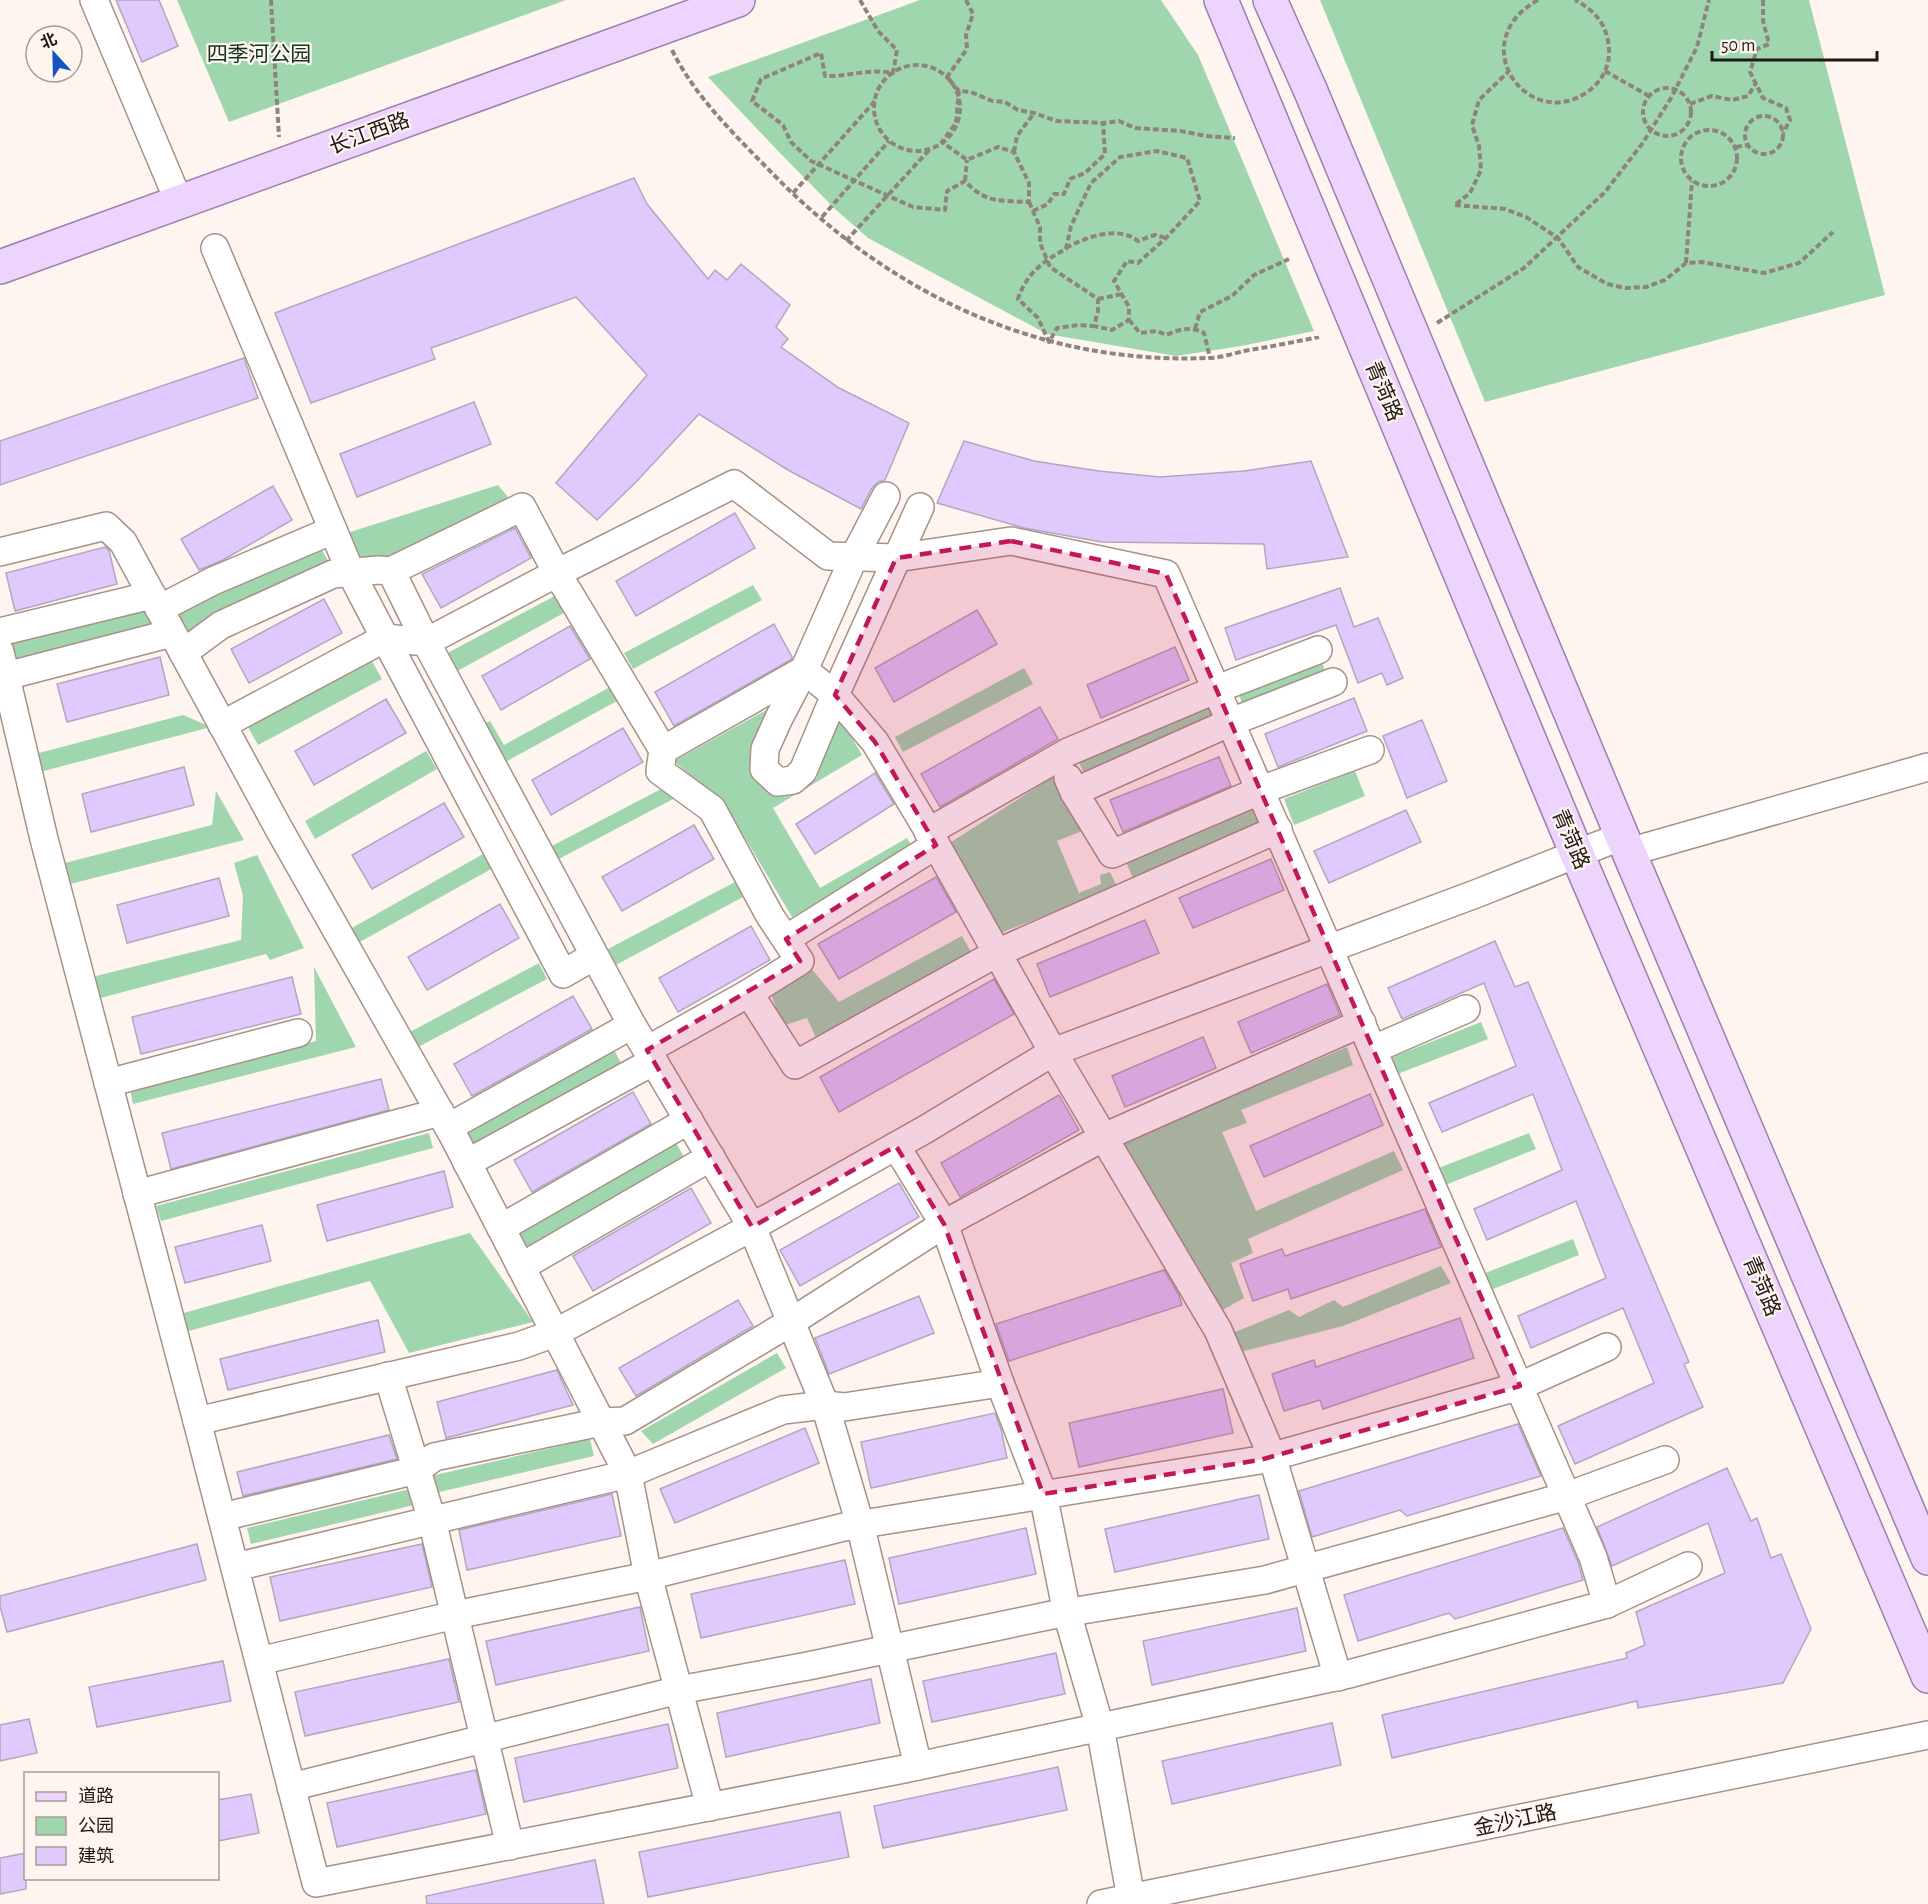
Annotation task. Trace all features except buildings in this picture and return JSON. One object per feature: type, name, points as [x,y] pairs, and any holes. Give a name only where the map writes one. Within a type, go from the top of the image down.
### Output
[{"type":"main road","name":"长江西路","points":[[0,267],[738,0]]},
{"type":"main road","points":[[1204,0],[1237,39]]},
{"type":"main road","name":"青菏路","points":[[1221,0],[1577,854],[1928,1676]]},
{"type":"main road","points":[[1276,9],[1625,844],[1928,1558]]},
{"type":"street","points":[[94,0],[179,202]]},
{"type":"street","points":[[215,248],[351,573],[563,974],[594,956]]},
{"type":"street","points":[[222,725],[385,638],[426,642],[734,484],[828,556],[896,558],[1011,541],[1167,574],[1567,1496],[1593,1557],[1607,1604]]},
{"type":"street","points":[[886,496],[854,557],[804,670],[765,749],[764,770],[778,782],[793,780],[803,771],[920,507]]},
{"type":"street","points":[[467,1163],[650,1055],[800,961],[770,916],[712,809],[660,771],[663,750],[557,573],[522,507],[391,571],[333,574],[178,643],[3,664],[44,838],[198,1420],[316,1883],[918,1766],[1338,1677],[1607,1604],[1688,1566]]},
{"type":"street","points":[[0,552],[106,526],[123,542],[279,830],[444,1120],[628,1474],[648,1576],[710,1807]]},
{"type":"street","points":[[0,632],[155,602],[213,581],[333,530]]},
{"type":"street","points":[[391,571],[426,642],[594,956],[632,1025],[752,1227],[825,1405],[860,1524],[918,1766]]},
{"type":"street","points":[[786,939],[932,838],[1059,757],[1217,689],[1318,650]]},
{"type":"street","points":[[804,670],[835,695],[875,742],[1053,1052],[1218,1330],[1272,1456],[1338,1677]]},
{"type":"street","points":[[663,750],[804,670]]},
{"type":"street","points":[[1074,792],[1231,722],[1333,682]]},
{"type":"street","points":[[1112,854],[1261,790],[1370,750]]},
{"type":"street","points":[[1059,757],[1074,792],[1112,854],[1131,894]]},
{"type":"street","points":[[198,1420],[519,1346],[555,1333],[896,1146],[1053,1052],[1577,854],[1625,844],[1928,767]]},
{"type":"street","points":[[749,993],[795,1065],[996,953],[1278,829]]},
{"type":"street","points":[[1374,1050],[1467,1009]]},
{"type":"street","points":[[222,1517],[417,1470],[434,1457],[601,1422],[625,1421],[791,1323],[944,1224],[1104,1137],[1362,1023]]},
{"type":"street","points":[[137,1194],[444,1120],[632,1025]]},
{"type":"street","points":[[108,1083],[298,1033]]},
{"type":"street","points":[[501,1228],[689,1120]]},
{"type":"street","points":[[896,1146],[944,1224],[1000,1383],[1043,1494],[1067,1612],[1100,1727],[1131,1898]]},
{"type":"street","points":[[521,1267],[711,1157]]},
{"type":"street","points":[[259,1661],[455,1615],[648,1576],[860,1524],[1260,1460],[1520,1386],[1607,1347]]},
{"type":"street","points":[[388,1376],[432,1520],[510,1845]]},
{"type":"street","points":[[235,1567],[628,1474],[783,1410],[825,1405],[843,1407],[1000,1383]]},
{"type":"street","points":[[291,1787],[679,1690],[1067,1612],[1265,1580],[1567,1496],[1665,1460]]},
{"type":"street","name":"金沙江路","points":[[1101,1904],[1928,1736]]},
{"type":"path","points":[[272,0],[280,165]]},
{"type":"path","points":[[860,0],[878,31],[897,50],[893,73]]},
{"type":"path","points":[[947,77],[967,50],[966,35],[973,14],[966,0]]},
{"type":"path","points":[[1538,0],[1524,8],[1512,21],[1505,38],[1504,55],[1508,72],[1518,86],[1532,97],[1548,102],[1565,102],[1582,96],[1596,86],[1605,71],[1609,54],[1608,37],[1595,14],[1575,0]]},
{"type":"path","points":[[1413,335],[1426,330],[1524,268],[1605,192],[1650,130],[1675,90],[1697,47],[1709,0]]},
{"type":"path","points":[[1763,0],[1763,21],[1768,44],[1757,49],[1750,72],[1763,98],[1786,108],[1790,120],[1780,145],[1770,153],[1757,153],[1748,145],[1745,133],[1746,127],[1755,118],[1761,116],[1773,118],[1783,133]]},
{"type":"path","points":[[662,27],[675,56],[693,85],[738,138],[793,194],[822,217],[846,241],[888,270],[948,304],[1049,342],[1076,349],[1129,357],[1210,358],[1319,337]]},
{"type":"path","points":[[893,73],[880,70],[825,76],[821,53],[761,79],[752,101],[783,125],[790,142],[811,161],[913,207],[945,210],[947,191],[964,181]]},
{"type":"path","points":[[793,194],[875,101],[884,80],[906,66],[920,65],[935,69],[947,77],[959,91],[971,92],[992,101],[1005,102],[1018,110],[1057,121],[1103,123],[1119,121],[1134,128],[1235,138]]},
{"type":"path","points":[[1605,71],[1649,96]]},
{"type":"path","points":[[1508,72],[1479,100],[1472,126],[1479,146],[1481,170],[1470,194],[1455,205],[1505,209],[1526,217],[1558,238],[1578,267],[1607,284],[1625,288],[1646,286],[1665,280],[1686,263],[1702,262],[1764,273],[1798,263],[1833,232]]},
{"type":"path","points":[[947,77],[955,87],[958,96]]},
{"type":"path","points":[[1690,104],[1712,96],[1732,100],[1748,96],[1756,83]]},
{"type":"path","points":[[1663,88],[1675,90],[1686,97],[1691,112],[1686,128],[1673,136],[1665,137],[1650,130],[1643,118],[1643,110],[1649,96],[1663,88]]},
{"type":"path","points":[[846,241],[930,149],[942,142],[956,123],[959,91]]},
{"type":"path","points":[[875,101],[875,116],[880,129],[889,141],[916,150],[930,149]]},
{"type":"path","points":[[1034,113],[1017,136],[1014,152],[1029,183],[1029,202],[1040,227],[1040,243],[1050,267],[1098,299],[1122,294]]},
{"type":"path","points":[[1033,211],[1047,204],[1054,194],[1064,194],[1070,179],[1085,173],[1104,154],[1103,123]]},
{"type":"path","points":[[1686,128],[1695,134]]},
{"type":"path","points":[[1704,130],[1713,130],[1730,138],[1736,147],[1737,166],[1733,175],[1718,186],[1709,187],[1692,181],[1685,174],[1681,156],[1683,147],[1695,134],[1704,130]]},
{"type":"path","points":[[822,217],[889,141]]},
{"type":"path","points":[[942,142],[967,160]]},
{"type":"path","points":[[1736,147],[1748,145]]},
{"type":"path","points":[[967,160],[998,147],[1014,152]]},
{"type":"path","points":[[1065,249],[1071,226],[1091,183],[1120,157],[1157,151],[1187,158],[1200,201],[1166,238],[1138,263],[1127,261],[1114,281],[1130,307],[1129,320],[1140,333],[1157,331],[1166,335],[1182,328],[1195,329],[1204,333],[1210,358]]},
{"type":"path","points":[[964,181],[967,160]]},
{"type":"path","points":[[964,181],[976,194],[987,199],[1029,202]]},
{"type":"path","points":[[1686,263],[1692,181]]},
{"type":"path","points":[[1049,342],[1038,318],[1018,299],[1023,283],[1048,258],[1084,238],[1107,234],[1130,235],[1138,242],[1155,235],[1166,238]]},
{"type":"path","points":[[1195,329],[1200,312],[1232,296],[1254,275],[1289,258]]},
{"type":"path","points":[[1094,326],[1098,299]]},
{"type":"path","points":[[1049,342],[1057,328],[1078,325],[1112,330],[1129,320]]},
{"type":"highlighted area","points":[[1011,541],[1166,574],[1520,1386],[1260,1460],[1043,1494],[944,1224],[896,1146],[752,1227],[647,1050],[800,961],[786,939],[936,845],[875,742],[835,695],[896,558]]},
{"type":"green space","name":"四季河公园","points":[[177,0],[566,0],[229,122]]},
{"type":"green space","points":[[920,0],[1161,0],[1198,55],[1314,331],[1176,356],[1047,334],[868,238],[835,209],[708,77]]},
{"type":"green space","points":[[1320,0],[1809,0],[1885,295],[1485,402]]},
{"type":"green space","points":[[498,485],[512,502],[398,559],[355,560],[344,534]]},
{"type":"green space","points":[[318,544],[332,567],[186,635],[174,610]]},
{"type":"green space","points":[[753,585],[762,600],[633,669],[624,653]]},
{"type":"green space","points":[[564,591],[573,608],[450,675],[440,657]]},
{"type":"green space","points":[[147,607],[153,631],[17,665],[11,641]]},
{"type":"green space","points":[[1320,658],[1327,675],[1245,710],[1238,693]]},
{"type":"green space","points":[[372,661],[382,679],[258,745],[248,727]]},
{"type":"green space","points":[[1024,668],[1033,684],[903,752],[895,737]]},
{"type":"green space","points":[[610,687],[617,701],[500,765],[479,727],[490,721],[504,745]]},
{"type":"green space","points":[[1211,701],[1219,717],[1085,776],[1078,760]]},
{"type":"green space","points":[[770,708],[781,795],[817,778],[818,767],[840,717],[862,755],[773,808],[820,888],[907,838],[912,847],[792,917],[726,806],[674,761]]},
{"type":"green space","points":[[183,715],[211,727],[40,772],[35,754]]},
{"type":"green space","points":[[426,751],[437,769],[315,839],[305,821]]},
{"type":"green space","points":[[1355,771],[1365,796],[1294,825],[1284,799]]},
{"type":"green space","points":[[1056,775],[1082,831],[1057,841],[1079,893],[1101,884],[1100,875],[1110,872],[1118,888],[1000,933],[948,844]]},
{"type":"green space","points":[[665,787],[677,797],[555,861],[548,848]]},
{"type":"green space","points":[[216,791],[244,840],[66,885],[61,864],[212,825]]},
{"type":"green space","points":[[1261,804],[1268,820],[1133,878],[1126,862]]},
{"type":"green space","points":[[485,853],[493,868],[358,943],[350,929]]},
{"type":"green space","points":[[257,855],[304,948],[270,960],[266,954],[93,1000],[88,978],[241,940],[243,896],[234,863]]},
{"type":"green space","points":[[735,882],[743,897],[614,966],[606,950]]},
{"type":"green space","points":[[962,936],[972,954],[817,1040],[807,1018],[782,1026],[770,990],[810,967],[839,1002]]},
{"type":"green space","points":[[539,963],[547,979],[418,1047],[410,1032]]},
{"type":"green space","points":[[314,967],[356,1047],[133,1104],[130,1089],[316,1041]]},
{"type":"green space","points":[[1481,1022],[1488,1039],[1395,1075],[1388,1059]]},
{"type":"green space","points":[[1347,1047],[1353,1065],[1241,1110],[1247,1123],[1222,1132],[1256,1211],[1394,1151],[1403,1170],[1248,1239],[1253,1253],[1231,1263],[1244,1298],[1221,1311],[1122,1143]]},
{"type":"green space","points":[[613,1048],[621,1063],[475,1146],[467,1131]]},
{"type":"green space","points":[[429,1133],[433,1148],[161,1221],[156,1206]]},
{"type":"green space","points":[[1529,1133],[1536,1149],[1443,1186],[1436,1169]]},
{"type":"green space","points":[[676,1143],[687,1162],[529,1250],[519,1231]]},
{"type":"green space","points":[[470,1233],[533,1322],[409,1353],[370,1281],[185,1332],[180,1314]]},
{"type":"green space","points":[[1573,1239],[1579,1255],[1486,1292],[1480,1275]]},
{"type":"green space","points":[[1441,1266],[1451,1283],[1343,1326],[1240,1352],[1230,1334],[1289,1310],[1299,1317],[1334,1300],[1343,1307]]},
{"type":"green space","points":[[777,1353],[786,1368],[653,1444],[641,1431]]},
{"type":"green space","points":[[590,1439],[594,1456],[431,1494],[427,1477]]},
{"type":"green space","points":[[410,1489],[414,1505],[251,1544],[247,1528]]}]
